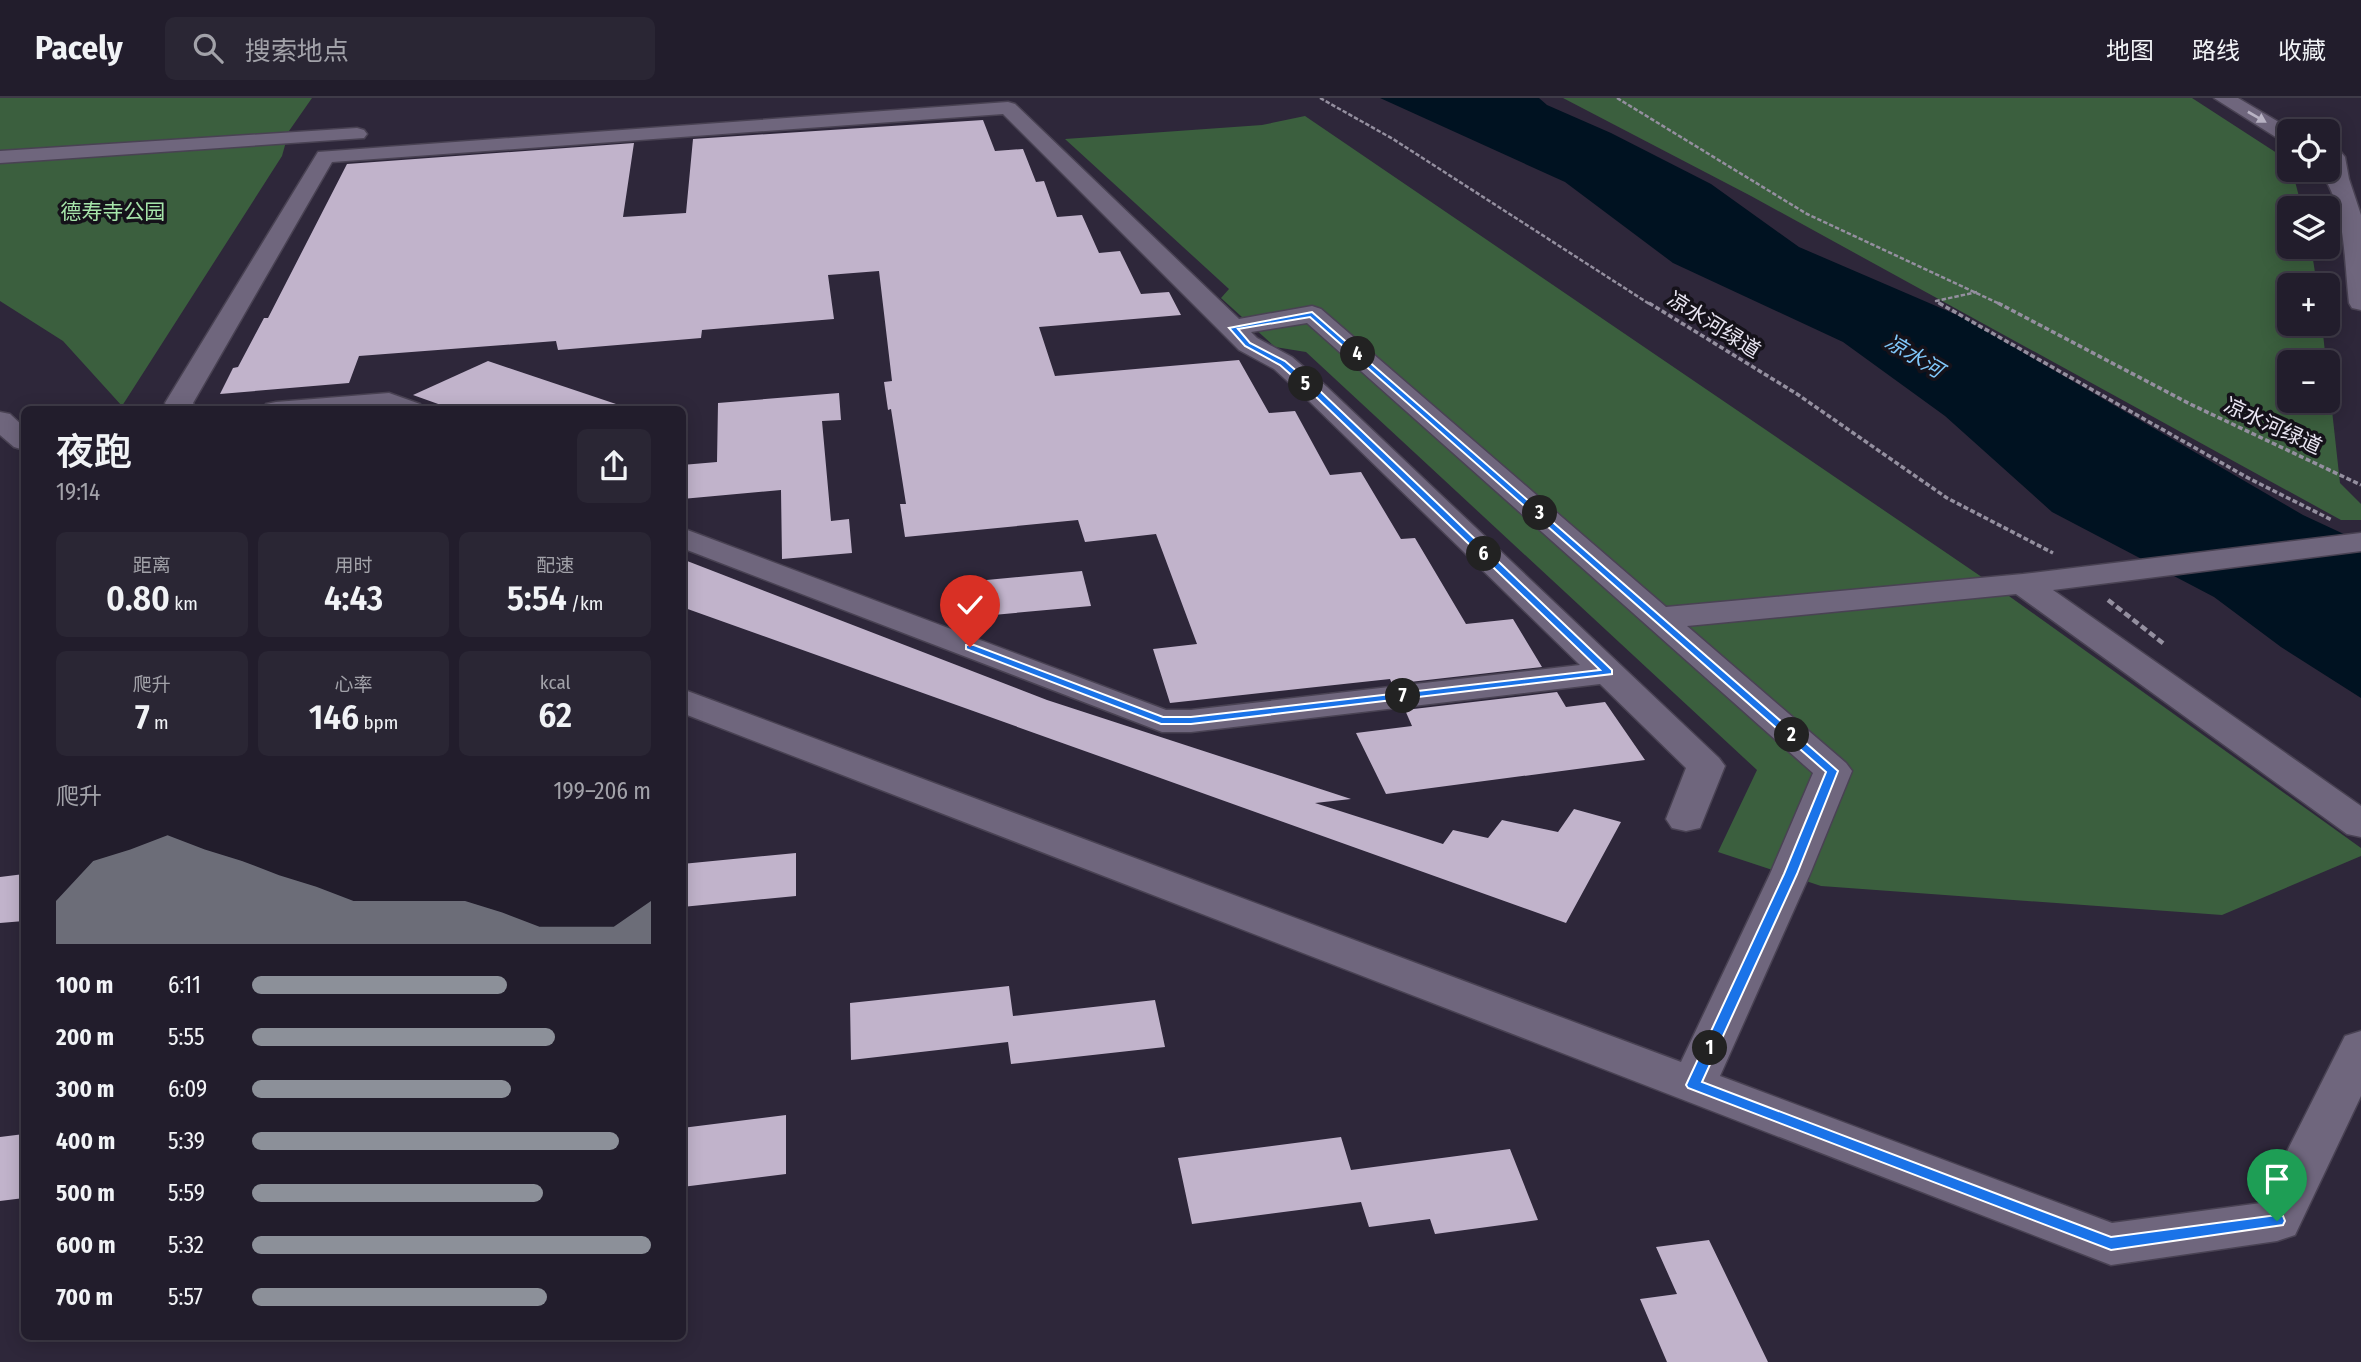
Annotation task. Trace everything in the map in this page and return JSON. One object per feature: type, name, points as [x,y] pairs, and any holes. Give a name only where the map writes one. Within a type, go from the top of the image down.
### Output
[{"type":"street","points":[[0,157],[910,98]]},
{"type":"street","points":[[2224,98],[2277,122]]},
{"type":"street","points":[[2260,98],[2283,119]]},
{"type":"street","points":[[181,406],[179,403],[325,156],[1008,108],[1248,344],[1283,363],[1317,393],[1706,766],[1686,819]]},
{"type":"street","points":[[2336,182],[2350,216],[2361,303]]},
{"type":"street","points":[[1233,328],[1312,314],[1833,771],[1790,874],[1693,1085]]},
{"type":"street","points":[[326,406],[389,401],[401,406]]},
{"type":"street","points":[[0,420],[21,438]]},
{"type":"street","points":[[1660,618],[2104,574],[2349,532]]},
{"type":"street","points":[[686,539],[1161,721],[1191,721],[1608,672]]},
{"type":"street","points":[[2023,584],[2361,825]]},
{"type":"street","points":[[686,702],[2111,1244],[2277,1221],[2361,1048]]},
{"type":"path","name":"凉水河绿道","points":[[1320,98],[1393,139],[1577,258],[1797,394],[1947,498],[2104,574]]},
{"type":"path","name":"凉水河绿道","points":[[1616,98],[1807,214],[1977,292],[2190,404],[2361,485]]},
{"type":"path","points":[[1977,292],[1936,301],[2349,532]]},
{"type":"green space","name":"德寿寺公园","points":[[0,98],[312,98],[289,131],[282,156],[122,406],[63,341],[0,301]]},
{"type":"green space","points":[[1563,98],[2192,98],[2277,153],[2277,182],[2295,182],[2299,196],[2277,196],[2277,259],[2313,259],[2315,273],[2277,273],[2277,336],[2323,336],[2325,350],[2277,350],[2277,413],[2332,413],[2340,483],[2361,504],[2361,520],[2341,520],[1751,196]]},
{"type":"green space","points":[[1305,116],[1995,586],[2361,848],[2361,856],[2222,915],[1821,886],[1718,852],[1757,770],[1306,352],[1275,347],[1221,298],[1229,289],[1065,139],[1262,125]]},
{"type":"water","name":"凉水河","points":[[1380,98],[1539,98],[1547,105],[1611,133],[1711,184],[1799,247],[1964,318],[2303,515],[2361,542],[2361,698],[2281,647],[2214,597],[2052,512],[1945,416],[1843,342],[1673,263],[1565,182]]},
{"type":"building","points":[[983,120],[995,151],[1023,149],[1036,182],[1044,181],[1057,217],[1082,215],[1099,253],[1120,251],[1141,294],[1169,292],[1181,315],[1039,327],[1055,376],[1239,360],[1269,413],[1295,411],[1330,475],[1361,472],[1401,539],[1415,538],[1466,624],[1513,619],[1542,667],[1392,684],[1390,679],[1170,703],[1153,649],[1197,644],[1156,534],[1085,542],[1078,520],[905,537],[900,504],[906,504],[884,382],[892,381],[879,271],[828,275],[834,319],[702,330],[701,338],[558,350],[556,341],[359,356],[349,383],[220,394],[264,318],[268,318],[347,164],[634,143],[623,217],[686,213],[693,139]]},
{"type":"building","points":[[488,361],[619,405],[444,406],[413,395]]},
{"type":"building","points":[[839,393],[841,420],[822,421],[831,521],[849,519],[852,553],[782,559],[781,490],[686,499],[686,465],[717,462],[718,403]]},
{"type":"building","points":[[686,561],[1047,700],[1351,799],[1315,803],[1443,844],[1453,830],[1488,838],[1502,820],[1558,832],[1574,809],[1621,822],[1566,923],[686,608]]},
{"type":"building","points":[[1082,571],[1091,606],[960,618],[955,583]]},
{"type":"building","points":[[1557,692],[1566,707],[1605,702],[1645,760],[1386,794],[1356,733],[1412,726],[1405,710]]},
{"type":"building","points":[[796,853],[796,896],[686,907],[686,864]]},
{"type":"building","points":[[21,874],[21,921],[0,923],[0,877]]},
{"type":"building","points":[[1009,986],[1013,1016],[1155,1000],[1165,1047],[1011,1064],[1008,1042],[851,1060],[850,1003]]},
{"type":"building","points":[[786,1115],[786,1174],[686,1186],[686,1128]]},
{"type":"building","points":[[21,1134],[21,1198],[0,1201],[0,1137]]},
{"type":"building","points":[[1341,1137],[1351,1170],[1510,1149],[1538,1220],[1435,1234],[1430,1219],[1369,1227],[1361,1202],[1192,1224],[1178,1158]]},
{"type":"building","points":[[1709,1240],[1768,1362],[1667,1362],[1640,1299],[1677,1294],[1656,1247]]},
{"type":"route","points":[[970,647],[1161,721],[1191,721],[1608,672],[1317,393],[1283,363],[1248,344],[1233,328],[1312,314],[1833,771],[1790,874],[1693,1085],[2111,1244],[2277,1221]]}]
